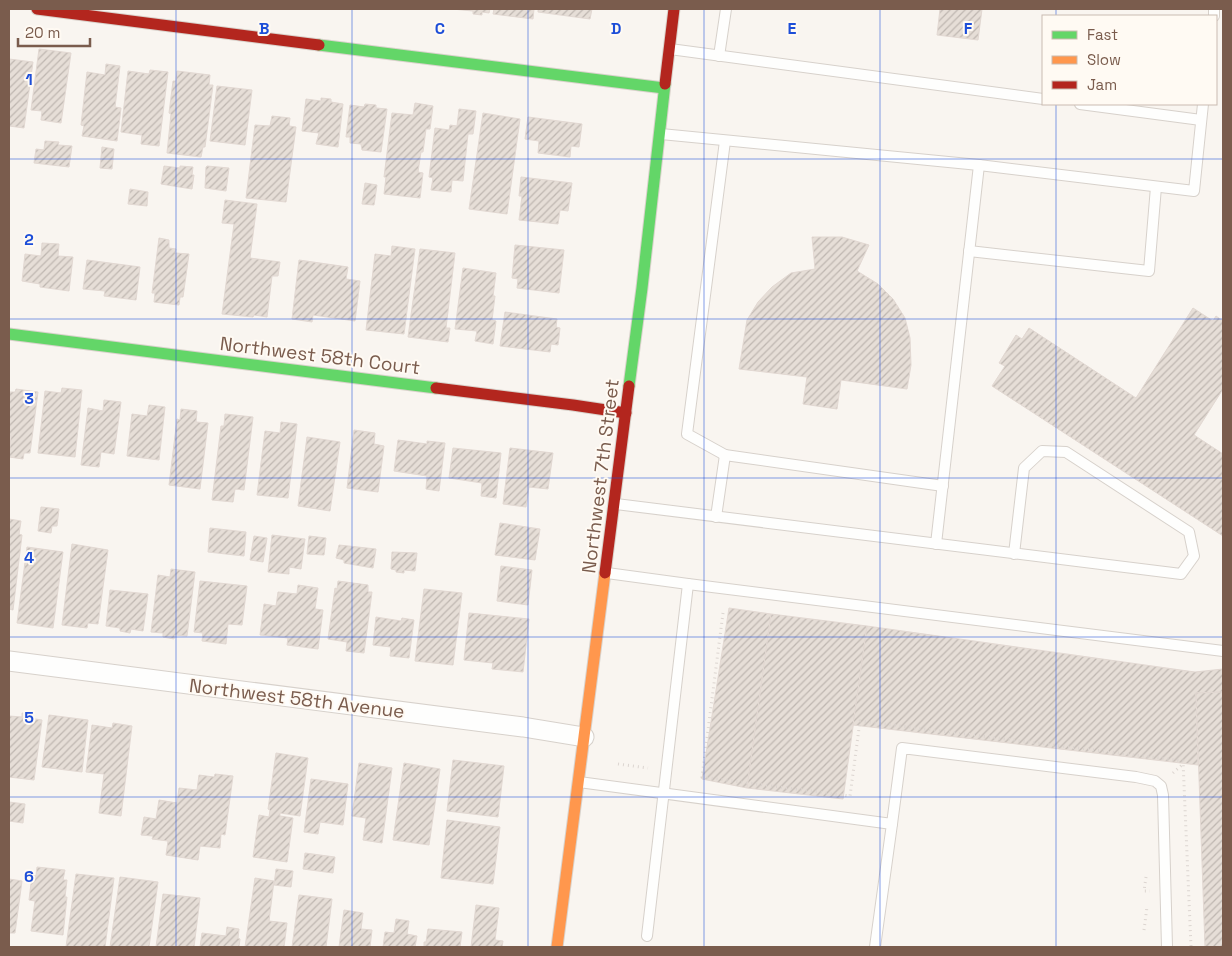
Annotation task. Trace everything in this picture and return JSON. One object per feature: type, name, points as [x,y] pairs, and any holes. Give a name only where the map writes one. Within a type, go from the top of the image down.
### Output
[{"type":"street","points":[[37,9],[664,88]]},
{"type":"street","name":"Northwest 7th Street","points":[[557,947],[641,296],[674,9]]},
{"type":"street","name":"Northwest 58th Court","points":[[9,334],[626,413]]},
{"type":"street","name":"Northwest 58th Avenue","points":[[9,661],[522,727],[584,737]]},
{"type":"lane","points":[[719,56],[726,9]]},
{"type":"lane","points":[[669,48],[1042,99]]},
{"type":"lane","points":[[1088,105],[1201,120]]},
{"type":"lane","points":[[659,134],[979,165],[1194,191],[1203,105]]},
{"type":"lane","points":[[726,141],[687,434],[725,455],[943,486]]},
{"type":"lane","points":[[936,544],[979,165]]},
{"type":"lane","points":[[969,251],[1149,271],[1156,186]]},
{"type":"lane","points":[[614,504],[1014,554],[1181,574],[1194,556],[1189,532],[1066,452],[1042,451],[1024,468],[1014,554]]},
{"type":"lane","points":[[716,517],[725,455]]},
{"type":"lane","points":[[606,572],[1223,651]]},
{"type":"lane","points":[[647,936],[688,584]]},
{"type":"lane","points":[[875,947],[902,748],[1136,777],[1155,781],[1160,786],[1163,796],[1167,947]]},
{"type":"lane","points":[[579,782],[892,824]]},
{"type":"path","points":[[1170,776],[1183,763]]},
{"type":"path","points":[[618,764],[648,768]]},
{"type":"path","points":[[1144,930],[1146,916]]},
{"type":"building","points":[[452,9],[490,9],[489,13],[482,12],[482,15],[473,14],[473,11]]},
{"type":"building","points":[[494,9],[534,9],[533,19],[493,14]]},
{"type":"building","points":[[538,9],[592,9],[590,19],[538,12]]},
{"type":"building","points":[[940,9],[982,9],[978,40],[937,35]]},
{"type":"building","points":[[39,49],[71,53],[61,123],[41,120],[42,111],[31,110]]},
{"type":"building","points":[[9,59],[33,62],[24,128],[9,126]]},
{"type":"building","points":[[106,64],[120,66],[115,107],[121,108],[117,141],[82,136],[84,126],[81,125],[87,72],[105,75]]},
{"type":"building","points":[[150,70],[168,72],[159,146],[141,144],[142,135],[121,132],[128,71],[149,74]]},
{"type":"building","points":[[177,71],[210,75],[209,85],[213,85],[205,147],[203,147],[201,157],[167,153],[171,114],[169,113],[173,81],[176,81]]},
{"type":"building","points":[[217,86],[252,90],[245,145],[210,141]]},
{"type":"building","points":[[321,98],[331,99],[331,102],[343,104],[338,147],[316,144],[319,133],[302,131],[306,99],[321,101]]},
{"type":"building","points":[[415,103],[433,106],[430,129],[426,129],[418,172],[423,173],[420,198],[384,194],[386,177],[384,177],[392,113],[413,115]]},
{"type":"building","points":[[365,104],[387,109],[381,152],[362,150],[361,144],[350,143],[350,137],[346,137],[350,105],[364,107]]},
{"type":"building","points":[[459,109],[476,111],[473,134],[468,134],[463,181],[452,180],[451,192],[431,190],[433,178],[429,177],[435,128],[449,130],[450,125],[457,126]]},
{"type":"building","points":[[483,113],[520,119],[507,214],[469,209]]},
{"type":"building","points":[[272,116],[290,118],[289,126],[296,127],[286,202],[246,198],[255,125],[270,126]]},
{"type":"building","points":[[528,117],[582,124],[579,147],[571,146],[570,157],[538,153],[539,141],[525,139]]},
{"type":"building","points":[[45,141],[59,142],[58,145],[72,146],[69,167],[34,163],[36,149],[44,150]]},
{"type":"building","points":[[102,147],[114,149],[112,169],[100,168]]},
{"type":"building","points":[[164,166],[193,167],[192,189],[161,184]]},
{"type":"building","points":[[207,166],[229,168],[226,191],[205,188]]},
{"type":"building","points":[[521,177],[572,183],[568,211],[560,210],[558,224],[519,220],[522,196],[519,196]]},
{"type":"building","points":[[365,183],[377,185],[374,205],[362,204]]},
{"type":"building","points":[[130,189],[148,192],[147,206],[128,204]]},
{"type":"building","points":[[225,200],[257,204],[250,258],[280,262],[278,276],[272,276],[267,317],[222,314],[234,224],[222,223]]},
{"type":"building","points":[[812,237],[842,237],[869,245],[857,271],[878,284],[893,299],[905,318],[910,338],[911,365],[907,389],[841,380],[837,409],[803,404],[807,377],[739,369],[747,320],[758,302],[772,287],[791,273],[815,269]]},
{"type":"building","points":[[159,238],[169,240],[169,248],[176,249],[175,253],[189,254],[183,297],[180,297],[179,305],[154,302],[155,293],[152,293]]},
{"type":"building","points":[[42,243],[59,244],[58,256],[73,257],[69,291],[40,287],[40,284],[22,281],[25,254],[41,256]]},
{"type":"building","points":[[515,245],[564,250],[559,293],[517,288],[518,279],[512,278]]},
{"type":"building","points":[[392,246],[415,249],[404,334],[366,330],[375,254],[391,256]]},
{"type":"building","points":[[420,249],[455,253],[446,328],[450,328],[448,342],[408,337]]},
{"type":"building","points":[[87,260],[140,267],[136,300],[104,296],[105,291],[83,289]]},
{"type":"building","points":[[299,260],[348,267],[346,279],[360,281],[355,321],[313,315],[312,322],[292,319]]},
{"type":"building","points":[[463,268],[496,273],[492,320],[496,321],[493,344],[475,341],[477,331],[455,329]]},
{"type":"building","points":[[1193,308],[1213,321],[1216,316],[1223,321],[1223,389],[1194,435],[1223,454],[1223,536],[992,386],[1005,366],[999,363],[1016,335],[1022,339],[1029,328],[1136,398]]},
{"type":"building","points":[[505,312],[557,319],[556,327],[560,328],[558,345],[551,344],[550,352],[500,346]]},
{"type":"building","points":[[62,388],[82,390],[75,457],[38,453],[45,391],[61,393]]},
{"type":"building","points":[[16,389],[38,392],[30,453],[24,453],[23,459],[9,457],[11,436],[9,436],[9,392],[15,392]]},
{"type":"building","points":[[104,400],[121,402],[114,454],[101,452],[99,467],[81,465],[88,408],[103,411]]},
{"type":"building","points":[[149,405],[165,407],[159,460],[127,456],[132,414],[147,416]]},
{"type":"building","points":[[181,409],[197,411],[196,422],[208,423],[200,489],[169,485],[177,419],[180,420]]},
{"type":"building","points":[[225,414],[253,417],[244,490],[235,489],[233,502],[212,500],[221,426],[224,426]]},
{"type":"building","points":[[281,422],[297,424],[288,498],[257,495],[265,431],[280,433]]},
{"type":"building","points":[[354,430],[375,433],[374,444],[384,446],[378,492],[347,488]]},
{"type":"building","points":[[307,437],[340,442],[330,511],[298,506]]},
{"type":"building","points":[[398,440],[427,444],[427,441],[445,443],[439,491],[426,489],[427,476],[394,471]]},
{"type":"building","points":[[453,448],[501,453],[496,498],[481,496],[482,483],[449,478]]},
{"type":"building","points":[[510,448],[553,453],[548,489],[529,487],[526,507],[503,504]]},
{"type":"building","points":[[41,507],[59,509],[57,526],[52,526],[51,533],[38,531]]},
{"type":"building","points":[[9,519],[21,521],[19,534],[22,535],[13,610],[9,609]]},
{"type":"building","points":[[500,523],[540,529],[535,560],[495,555]]},
{"type":"building","points":[[210,528],[246,532],[244,556],[208,552]]},
{"type":"building","points":[[272,535],[305,539],[301,569],[289,567],[289,574],[268,572]]},
{"type":"building","points":[[254,536],[267,538],[263,562],[250,560]]},
{"type":"building","points":[[309,536],[326,538],[324,555],[307,554]]},
{"type":"building","points":[[72,544],[108,550],[98,624],[88,623],[87,628],[62,625]]},
{"type":"building","points":[[339,545],[376,549],[373,568],[344,563],[344,560],[336,558]]},
{"type":"building","points":[[27,547],[63,552],[53,628],[17,623]]},
{"type":"building","points":[[392,552],[417,553],[415,571],[404,570],[404,573],[391,569]]},
{"type":"building","points":[[501,566],[532,570],[528,605],[497,601]]},
{"type":"building","points":[[171,569],[195,572],[187,636],[175,635],[174,639],[163,637],[163,633],[151,632],[158,575],[170,577]]},
{"type":"building","points":[[200,581],[247,586],[242,625],[228,624],[226,644],[202,641],[203,633],[194,632]]},
{"type":"building","points":[[338,581],[368,585],[368,592],[372,592],[364,653],[346,651],[347,642],[328,639],[335,588],[337,589]]},
{"type":"building","points":[[298,585],[318,588],[315,609],[323,610],[318,649],[287,645],[288,638],[260,635],[264,604],[276,606],[278,592],[297,594]]},
{"type":"building","points":[[424,589],[462,593],[453,665],[415,661]]},
{"type":"building","points":[[110,590],[148,594],[143,631],[131,629],[130,633],[120,631],[120,628],[106,626]]},
{"type":"building","points":[[729,608],[771,614],[747,788],[702,779]]},
{"type":"building","points":[[469,613],[529,619],[523,672],[492,669],[493,663],[464,660]]},
{"type":"building","points":[[771,614],[867,626],[843,799],[747,788]]},
{"type":"building","points":[[376,617],[401,621],[402,618],[414,620],[409,658],[390,656],[391,647],[373,645]]},
{"type":"building","points":[[867,626],[1195,672],[1223,669],[1223,692],[1196,693],[1198,765],[853,725]]},
{"type":"building","points":[[1223,692],[1223,947],[1205,947],[1196,693]]},
{"type":"building","points":[[22,713],[29,714],[29,718],[42,720],[34,780],[9,777],[9,716],[22,717]]},
{"type":"building","points":[[49,715],[88,720],[82,772],[42,767]]},
{"type":"building","points":[[113,723],[132,726],[121,816],[99,813],[104,774],[86,772],[92,725],[112,728]]},
{"type":"building","points":[[276,753],[308,758],[300,816],[280,813],[280,816],[293,818],[287,862],[253,857],[259,815],[269,817],[270,810],[268,809]]},
{"type":"building","points":[[453,760],[504,766],[498,817],[447,811]]},
{"type":"building","points":[[359,763],[392,768],[382,843],[363,840],[366,818],[352,816]]},
{"type":"building","points":[[404,763],[440,769],[429,845],[393,840]]},
{"type":"building","points":[[215,774],[233,776],[225,835],[221,834],[220,848],[200,846],[198,860],[166,855],[168,841],[152,839],[153,836],[141,835],[144,817],[156,819],[159,800],[177,803],[179,788],[197,790],[199,775],[214,777]]},
{"type":"building","points":[[311,779],[348,784],[343,825],[320,822],[318,834],[304,832]]},
{"type":"building","points":[[9,802],[25,804],[23,823],[9,821]]},
{"type":"building","points":[[447,820],[500,827],[493,884],[441,878]]},
{"type":"building","points":[[305,853],[335,857],[333,873],[303,869]]},
{"type":"building","points":[[37,867],[65,870],[63,880],[67,880],[65,897],[67,897],[63,935],[31,931],[35,901],[29,900],[32,875],[36,876]]},
{"type":"building","points":[[276,869],[293,871],[291,887],[274,885]]},
{"type":"building","points":[[76,874],[114,878],[105,947],[66,947]]},
{"type":"building","points":[[120,877],[158,882],[149,947],[110,947]]},
{"type":"building","points":[[255,878],[274,881],[269,921],[287,923],[284,947],[245,947]]},
{"type":"building","points":[[9,879],[22,881],[15,933],[9,933]]},
{"type":"building","points":[[163,894],[200,898],[194,947],[156,947]]},
{"type":"building","points":[[299,895],[332,899],[326,947],[292,947]]},
{"type":"building","points":[[476,905],[499,908],[495,940],[503,941],[502,947],[471,947]]},
{"type":"building","points":[[344,910],[363,913],[361,929],[372,930],[370,947],[339,947]]},
{"type":"building","points":[[396,919],[409,921],[407,934],[417,936],[415,947],[383,947],[385,932],[394,933]]},
{"type":"building","points":[[227,927],[239,929],[239,947],[200,947],[202,933],[226,936]]},
{"type":"building","points":[[428,929],[462,932],[460,947],[424,947]]},
{"type":"traffic: fast","points":[[319,45],[664,88]]},
{"type":"traffic: fast","points":[[629,386],[665,84]]},
{"type":"traffic: fast","points":[[9,334],[436,388]]},
{"type":"traffic: slow","points":[[557,947],[605,573]]},
{"type":"traffic: jam","points":[[37,9],[319,45]]},
{"type":"traffic: jam","points":[[665,84],[674,9]]},
{"type":"traffic: jam","points":[[605,573],[629,386]]},
{"type":"traffic: jam","points":[[436,388],[626,413]]}]
